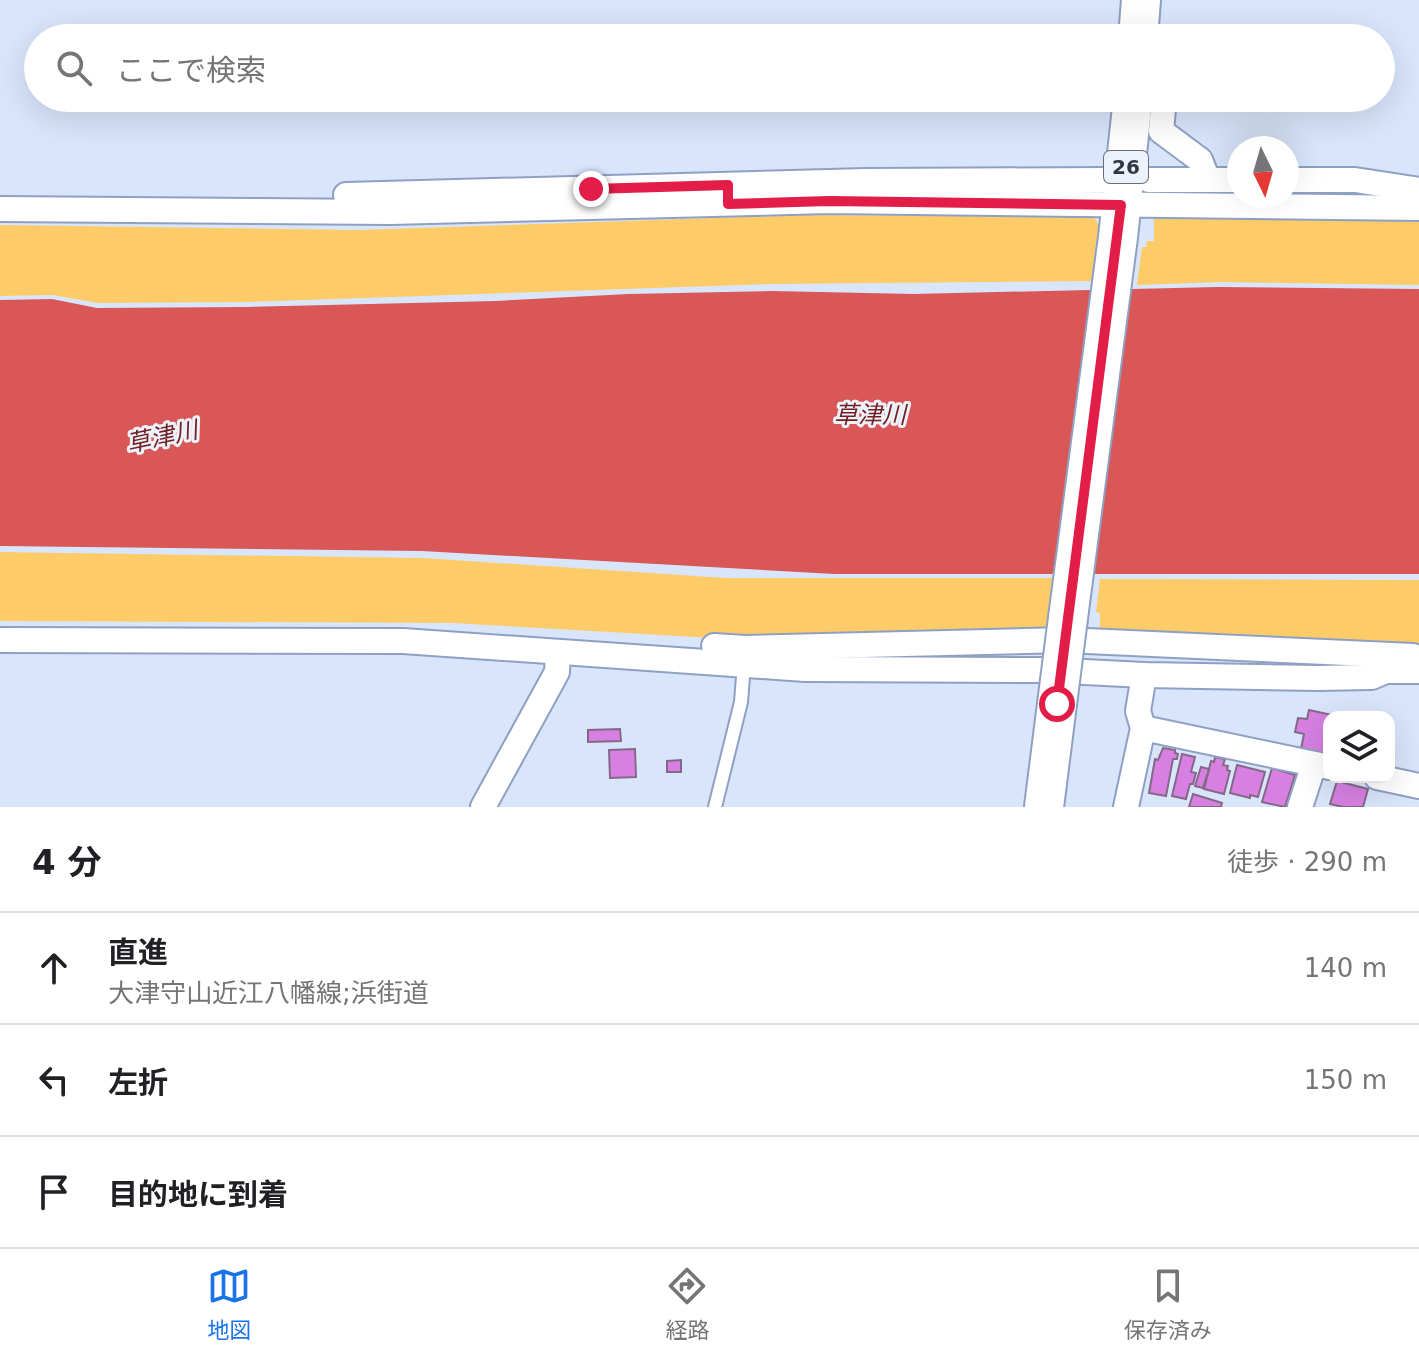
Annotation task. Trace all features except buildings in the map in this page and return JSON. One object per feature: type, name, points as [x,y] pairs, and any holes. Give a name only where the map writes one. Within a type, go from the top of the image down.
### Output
[{"type":"main road","points":[[1139,24],[1141,0]]},
{"type":"main road","name":"26","points":[[1044,807],[1057,704],[1054,646],[1131,112]]},
{"type":"street","points":[[1163,112],[1161,131],[1200,160],[1208,180]]},
{"type":"street","points":[[1149,180],[1227,180]]},
{"type":"street","points":[[1299,180],[1355,180],[1419,190]]},
{"type":"street","points":[[0,209],[390,212],[589,198],[728,194],[829,201],[1116,207],[1419,208]]},
{"type":"street","points":[[0,195],[589,198]]},
{"type":"street","points":[[0,626],[410,630],[745,648],[1054,646],[1103,655],[1391,666],[1419,671]]},
{"type":"street","points":[[0,640],[403,641],[805,669],[1045,670],[1144,675],[1372,677],[1391,666],[1419,657]]},
{"type":"street","points":[[749,665],[818,657],[1054,646]]},
{"type":"street","points":[[483,807],[557,672],[558,652]]},
{"type":"street","points":[[1126,807],[1143,728],[1138,711],[1144,675]]},
{"type":"street","points":[[1143,728],[1321,766],[1300,807]]},
{"type":"street","points":[[1395,781],[1419,786]]},
{"type":"lane","points":[[715,807],[749,665]]},
{"type":"shaded area","points":[[803,215],[1094,217],[1100,227],[1095,247],[1099,247],[1095,281],[771,284],[250,302],[98,303],[53,295],[0,296],[0,225],[358,230]]},
{"type":"shaded area","points":[[1154,215],[1419,221],[1419,285],[1220,282],[1137,285],[1142,247],[1146,247],[1147,241],[1154,241]]},
{"type":"shaded area","points":[[0,552],[423,558],[726,578],[1056,578],[1050,627],[1045,631],[731,639],[453,623],[0,621]]},
{"type":"shaded area","points":[[1100,579],[1419,580],[1419,645],[1100,636],[1100,613],[1096,612]]},
{"type":"water","name":"草津川","points":[[1217,287],[1419,289],[1419,574],[834,574],[422,551],[0,546],[0,300],[52,299],[97,308],[247,307],[771,291],[914,294]]},
{"type":"route","points":[[591,189],[728,185],[728,204],[829,201],[1121,205],[1057,704]]}]
